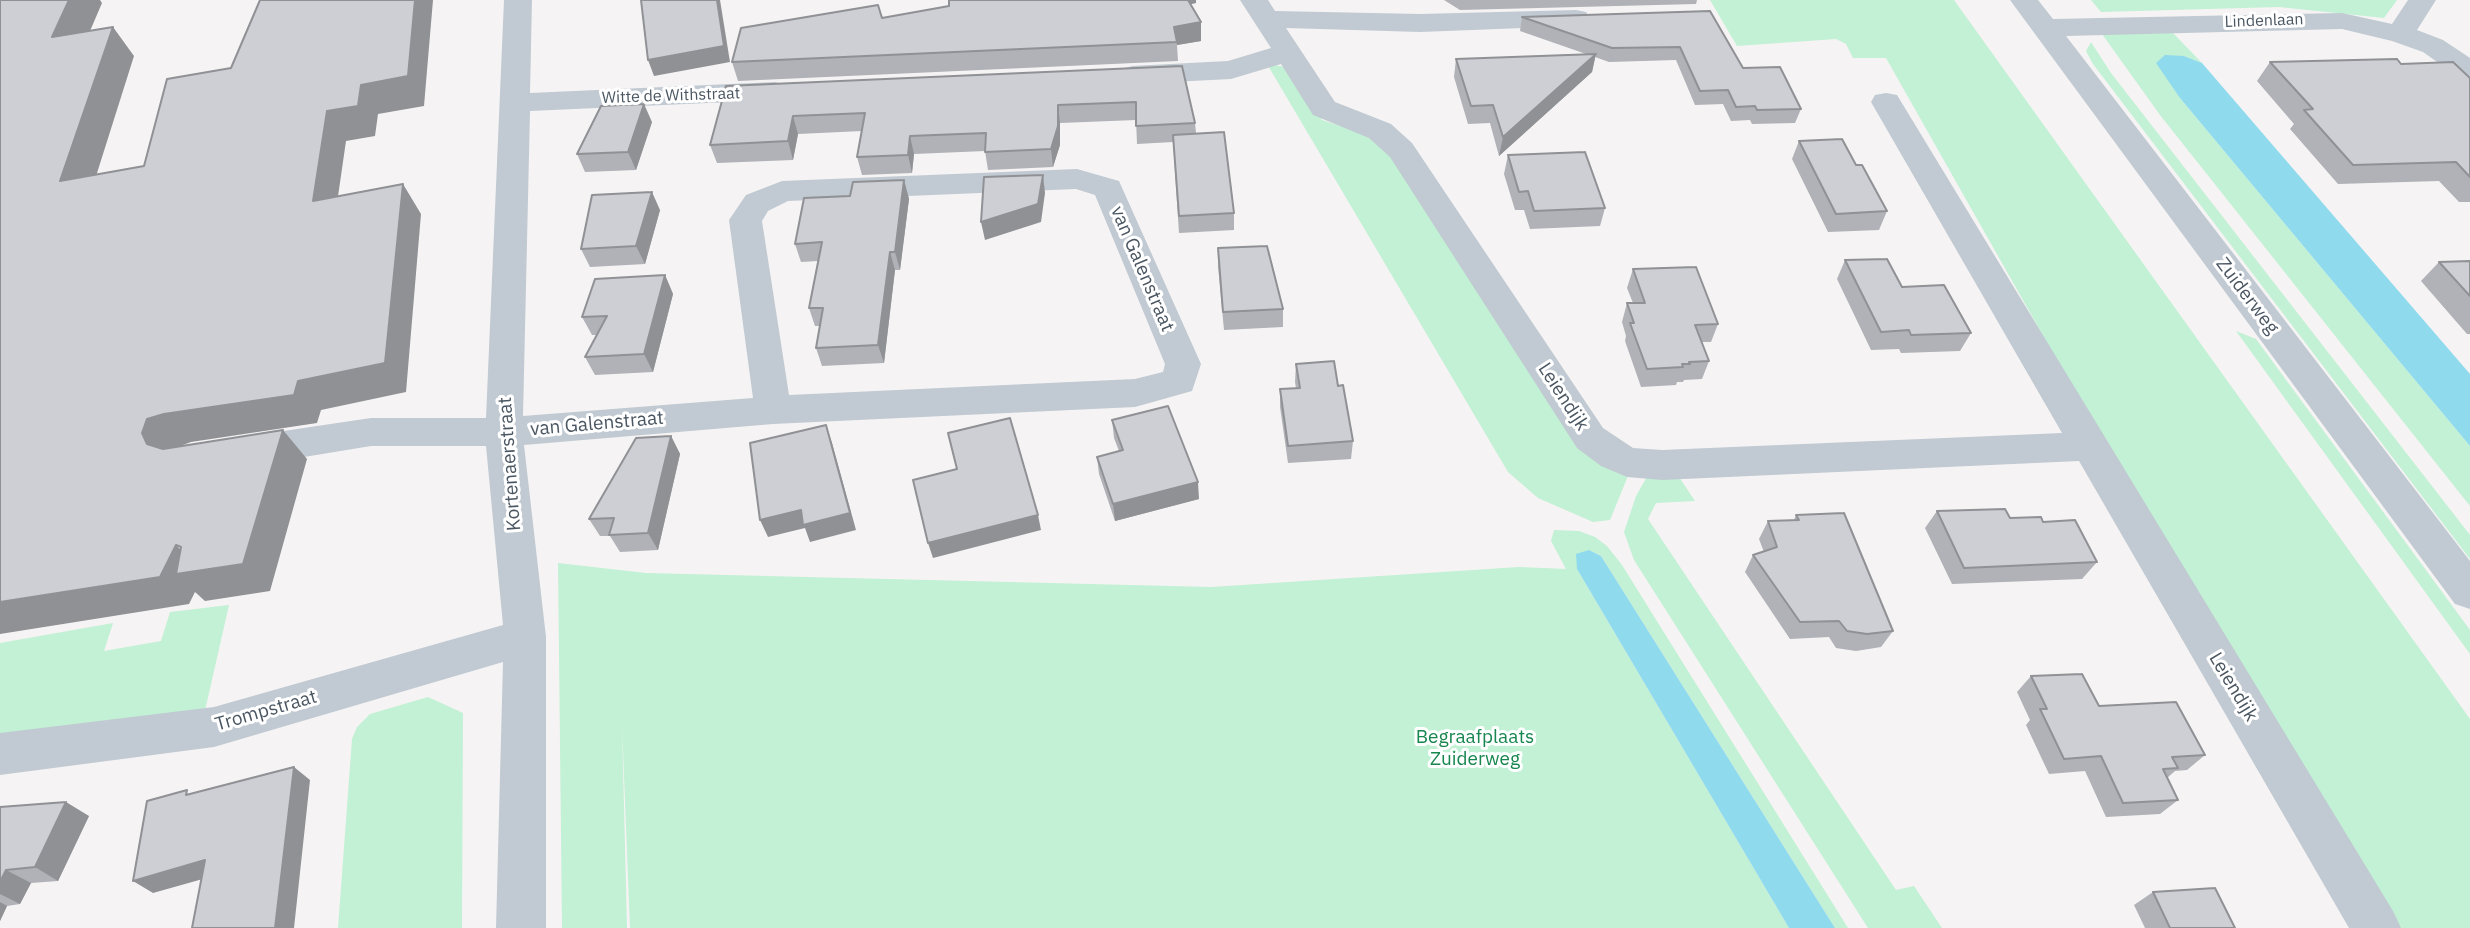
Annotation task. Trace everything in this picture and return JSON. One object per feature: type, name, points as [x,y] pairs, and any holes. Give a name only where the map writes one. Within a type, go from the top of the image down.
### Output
[{"type":"street","name":"Kortenaerstraat","points":[[518,0],[504,432],[525,637],[521,928]]},
{"type":"street","name":"Zuiderweg","points":[[2024,0],[2470,592]]},
{"type":"street","points":[[2400,34],[2422,0]]},
{"type":"street","points":[[1260,10],[1420,23],[1599,18]]},
{"type":"street","name":"Leiendijk","points":[[1260,10],[1324,108],[1380,131],[1401,150],[1590,438],[1615,456],[1627,462],[1662,465],[2090,446]]},
{"type":"street","name":"Lindenlaan","points":[[2045,28],[2342,20],[2400,34],[2433,46],[2470,72]]},
{"type":"street","points":[[1101,77],[1231,70],[1288,52]]},
{"type":"street","name":"Witte de Withstraat","points":[[514,103],[801,90]]},
{"type":"street","name":"Leiendijk","points":[[1886,102],[2376,928]]},
{"type":"street","name":"van Galenstraat","points":[[204,458],[371,432],[504,432],[773,410],[1135,393],[1179,381],[1183,364],[1108,188],[1077,178],[782,191],[757,203],[745,220],[773,410]]},
{"type":"street","name":"Trompstraat","points":[[0,754],[214,727],[525,637]]},
{"type":"green space","points":[[1710,0],[1954,0],[2470,719],[2470,928],[2394,928],[2110,454],[1886,58],[1853,58],[1846,44],[1836,39],[1737,46]]},
{"type":"green space","points":[[2091,0],[2397,0],[2384,18],[2279,7],[2101,12]]},
{"type":"green space","points":[[2171,31],[2202,63],[2184,56],[2180,98],[2470,446],[2470,506],[2160,115],[2102,34]]},
{"type":"green space","points":[[2091,42],[2111,73],[2470,535],[2470,559],[2093,64],[2086,51]]},
{"type":"green space","points":[[1267,64],[1285,67],[1322,120],[1362,133],[1386,146],[1630,471],[1610,520],[1593,522],[1538,498],[1508,472]]},
{"type":"green space","points":[[2236,331],[2256,339],[2470,630],[2470,654]]},
{"type":"green space","points":[[1648,475],[1679,477],[1695,501],[1656,503],[1648,519],[1896,890],[1914,886],[1942,928],[1868,928],[1634,560],[1624,532],[1636,496]]},
{"type":"green space","name":"Begraafplaats Zuiderweg","points":[[1554,530],[1579,531],[1595,537],[1607,546],[1622,565],[1848,928],[1835,928],[1601,556],[1589,550],[1577,569],[1789,928],[630,928],[622,725],[627,928],[562,928],[558,563],[646,573],[1211,587],[1519,567],[1566,569],[1551,541]]},
{"type":"green space","points":[[229,605],[204,715],[0,739],[0,643],[113,623],[104,651],[161,641],[170,612]]},
{"type":"green space","points":[[428,697],[463,713],[462,928],[338,928],[352,739],[357,727],[370,714]]},
{"type":"water","points":[[2165,55],[2184,56],[2202,63],[2470,374],[2470,446],[2180,98],[2156,63]]},
{"type":"water","points":[[1589,550],[1601,556],[1835,928],[1789,928],[1577,569],[1576,554]]},
{"type":"building","points":[[0,0],[69,0],[52,37],[113,27],[60,181],[144,166],[167,79],[231,68],[260,0],[415,0],[408,76],[361,85],[358,106],[327,111],[313,201],[403,184],[385,363],[298,381],[294,395],[164,414],[147,419],[142,433],[147,444],[163,449],[283,430],[243,564],[176,574],[181,547],[176,545],[160,577],[0,602]]},
{"type":"building","points":[[641,0],[717,0],[724,46],[648,60]]},
{"type":"building","points":[[949,0],[1188,0],[1201,22],[1174,27],[1177,42],[732,62],[741,28],[878,5],[882,18],[949,6]]},
{"type":"building","points":[[1710,11],[1743,68],[1780,67],[1801,109],[1757,110],[1755,106],[1736,107],[1728,90],[1700,91],[1680,47],[1612,48],[1522,17]]},
{"type":"building","points":[[1596,54],[1503,137],[1493,105],[1471,106],[1456,59]]},
{"type":"building","points":[[2397,59],[2401,64],[2453,62],[2470,78],[2470,177],[2456,162],[2353,165],[2304,110],[2313,109],[2270,62]]},
{"type":"building","points":[[1182,66],[1195,123],[1136,126],[1136,102],[1058,105],[1058,126],[1051,149],[985,152],[986,133],[910,136],[908,155],[857,157],[865,113],[793,116],[788,141],[710,145],[726,86]]},
{"type":"building","points":[[644,104],[628,152],[577,154],[601,106]]},
{"type":"building","points":[[1224,132],[1234,213],[1179,216],[1173,135]]},
{"type":"building","points":[[1842,139],[1856,165],[1862,165],[1887,211],[1836,214],[1799,141]]},
{"type":"building","points":[[1585,152],[1605,208],[1534,211],[1528,191],[1519,192],[1508,155]]},
{"type":"building","points":[[1043,175],[1038,204],[981,222],[984,177]]},
{"type":"building","points":[[904,180],[895,252],[890,252],[878,345],[816,348],[823,308],[809,308],[822,242],[795,244],[804,198],[850,196],[853,182]]},
{"type":"building","points":[[652,192],[636,246],[581,249],[592,195]]},
{"type":"building","points":[[1267,246],[1283,309],[1223,312],[1218,248]]},
{"type":"building","points":[[1887,259],[1902,287],[1944,285],[1971,333],[1911,335],[1909,330],[1881,332],[1845,260]]},
{"type":"building","points":[[2470,261],[2470,296],[2439,262]]},
{"type":"building","points":[[1696,267],[1718,324],[1695,325],[1709,361],[1689,362],[1690,364],[1682,364],[1683,367],[1647,369],[1630,323],[1634,323],[1627,303],[1645,303],[1633,269]]},
{"type":"building","points":[[665,275],[644,354],[585,357],[607,316],[582,317],[595,279]]},
{"type":"building","points":[[1334,361],[1338,386],[1343,385],[1353,441],[1288,446],[1280,389],[1300,388],[1296,364]]},
{"type":"building","points":[[1168,406],[1198,482],[1113,504],[1097,457],[1123,450],[1112,420]]},
{"type":"building","points":[[1010,418],[1038,515],[928,543],[913,480],[957,469],[948,433]]},
{"type":"building","points":[[826,425],[850,513],[803,525],[801,510],[760,520],[750,443]]},
{"type":"building","points":[[671,436],[648,533],[609,535],[614,518],[589,519],[636,438]]},
{"type":"building","points":[[2005,509],[2010,518],[2041,517],[2043,522],[2075,520],[2097,562],[1964,568],[1937,511]]},
{"type":"building","points":[[1844,513],[1893,631],[1867,634],[1847,631],[1839,621],[1800,622],[1753,555],[1777,547],[1768,521],[1799,520],[1796,515]]},
{"type":"building","points":[[2082,674],[2099,706],[2176,702],[2205,755],[2172,757],[2178,768],[2163,769],[2178,800],[2123,803],[2101,756],[2064,759],[2040,709],[2047,709],[2031,676]]},
{"type":"building","points":[[294,767],[275,928],[192,928],[205,860],[133,881],[147,801],[187,790],[186,795]]},
{"type":"building","points":[[66,802],[35,867],[6,870],[0,882],[0,807]]},
{"type":"building","points":[[2215,888],[2235,928],[2170,928],[2153,892]]}]
